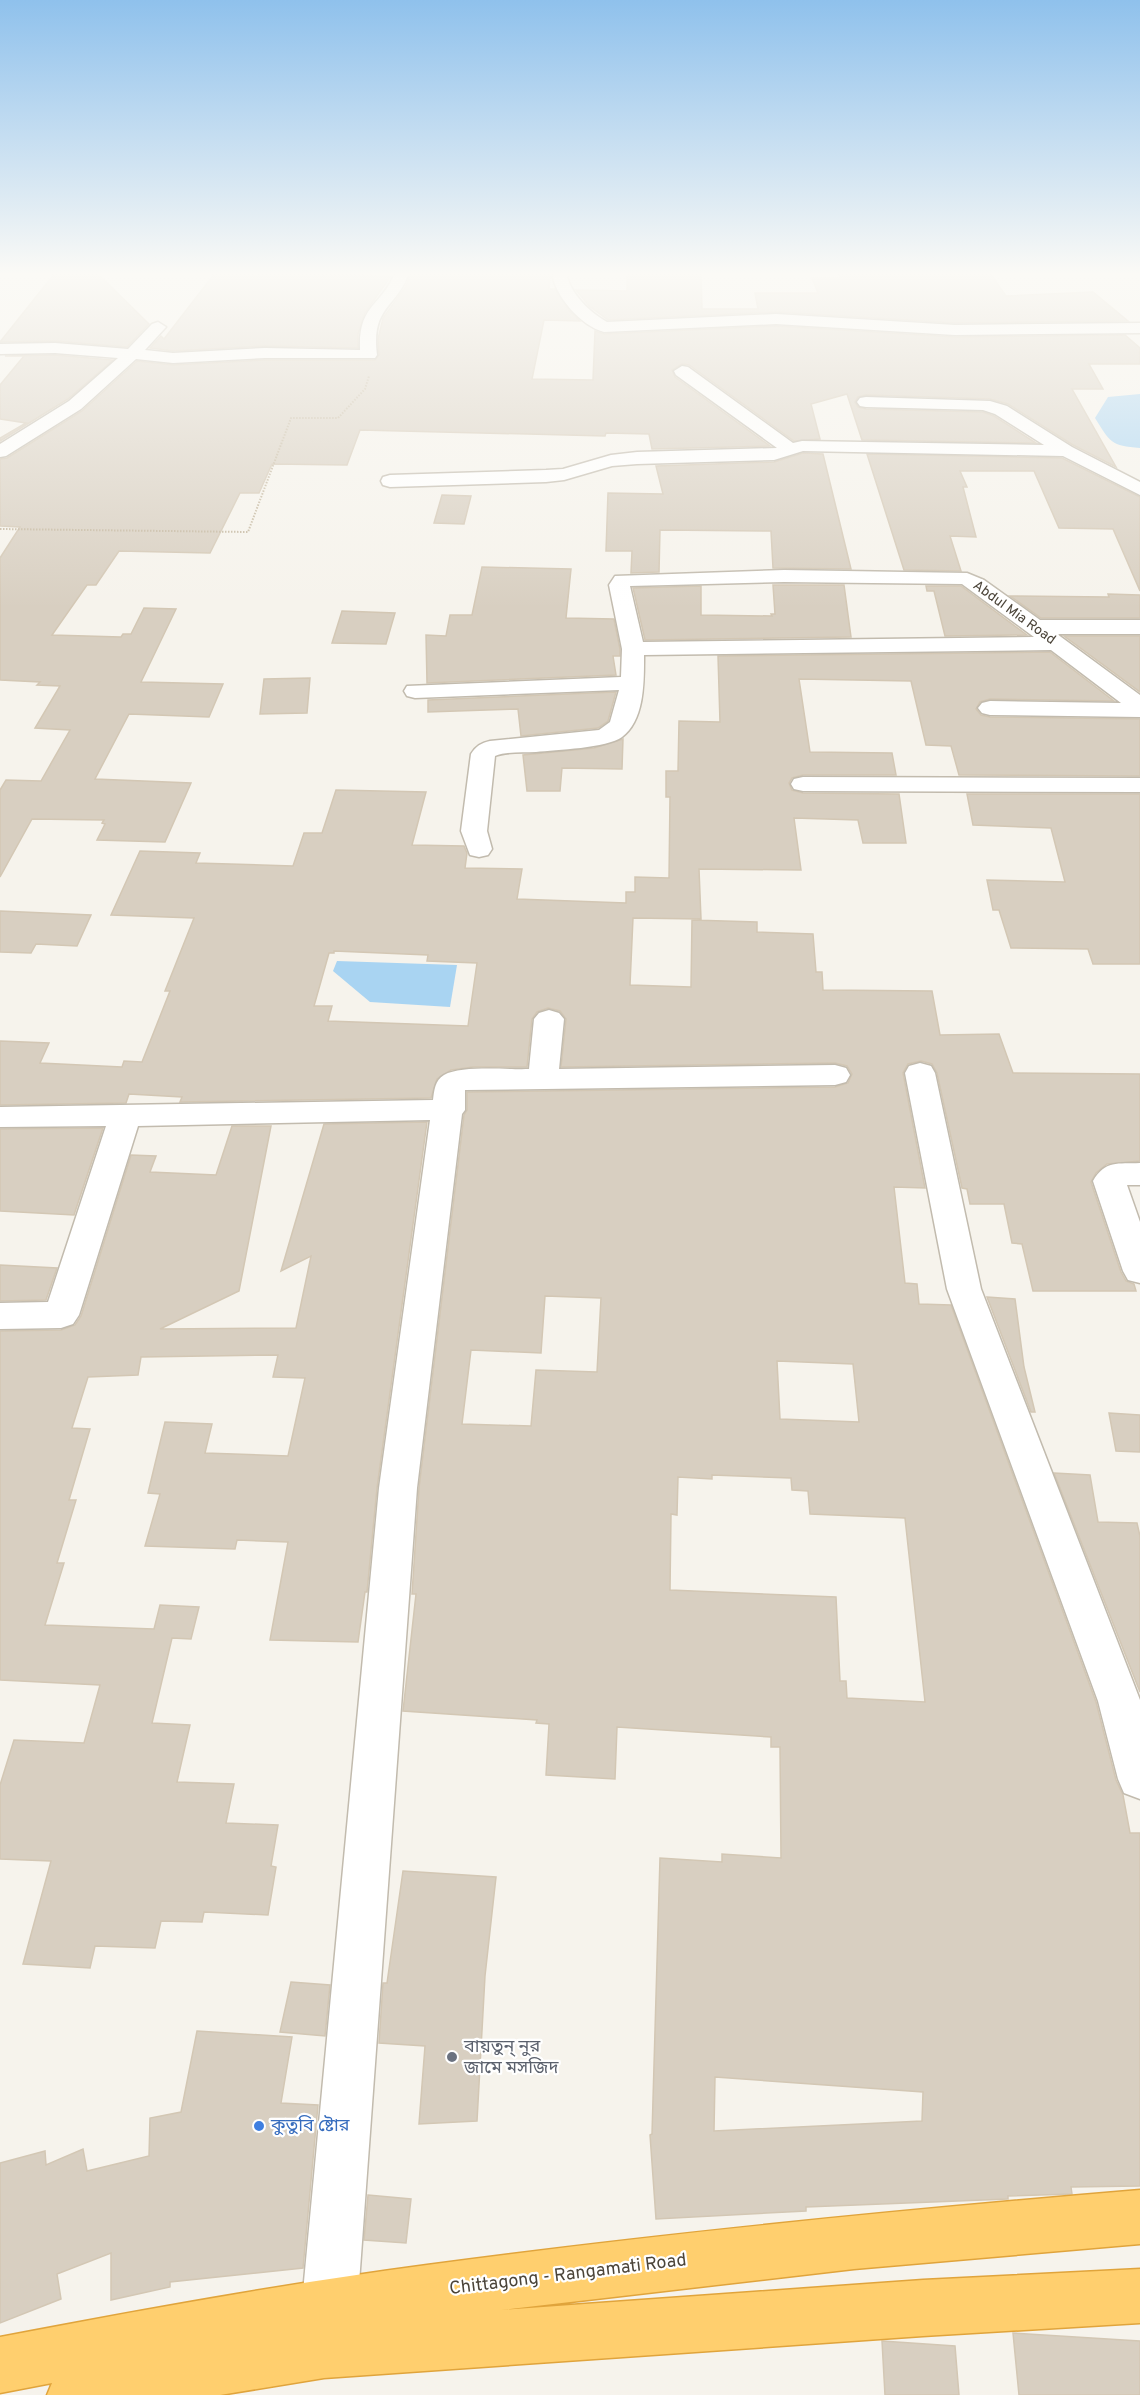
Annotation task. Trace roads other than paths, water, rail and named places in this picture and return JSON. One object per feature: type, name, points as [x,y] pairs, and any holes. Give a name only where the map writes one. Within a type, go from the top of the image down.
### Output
[{"type":"highway","name":"Chittagong - Rangamati Road","points":[[75,2395],[327,2327],[552,2275],[1140,2217]]},
{"type":"highway","name":"Chittagong - Rangamati Road","points":[[0,2365],[119,2340],[327,2327],[923,2308],[1140,2296]]},
{"type":"street","points":[[0,452],[75,405],[100,385]]},
{"type":"street","points":[[701,385],[791,450]]},
{"type":"street","points":[[866,402],[984,405],[1001,410],[1066,451],[1140,489]]},
{"type":"street","points":[[390,480],[546,476],[572,472],[610,461],[638,458],[774,455],[802,446],[1066,451]]},
{"type":"street","name":"Abdul Mia Road","points":[[633,649],[619,585],[622,580],[868,575],[967,579],[1035,627],[1140,708]]},
{"type":"street","points":[[1035,627],[1140,627]]},
{"type":"street","points":[[479,849],[474,831],[483,754],[490,748],[613,734],[623,720],[633,683],[633,649],[1056,643]]},
{"type":"street","points":[[415,691],[633,683]]},
{"type":"street","points":[[990,708],[1140,708]]},
{"type":"street","points":[[803,784],[1140,785]]},
{"type":"street","points":[[543,1080],[549,1019]]},
{"type":"street","points":[[920,1073],[964,1288],[1119,1701],[1140,1779]]},
{"type":"street","points":[[327,2327],[398,1488],[449,1110],[450,1087],[455,1082],[465,1080],[835,1075]]},
{"type":"street","points":[[0,1117],[449,1110]]},
{"type":"street","points":[[0,1316],[61,1315],[125,1116]]},
{"type":"street","points":[[1140,1174],[1114,1175],[1109,1181],[1140,1271]]},
{"type":"water","points":[[1140,394],[1140,448],[1117,444],[1108,438],[1095,418],[1108,397]]},
{"type":"water","points":[[337,961],[457,965],[450,1007],[370,1002],[333,971]]},
{"type":"place","name":"বায়তুন্ নুর জামে মসজিদ","points":[[452,2057]]},
{"type":"place","name":"কুতুবি ষ্টোর","points":[[259,2126]]}]
